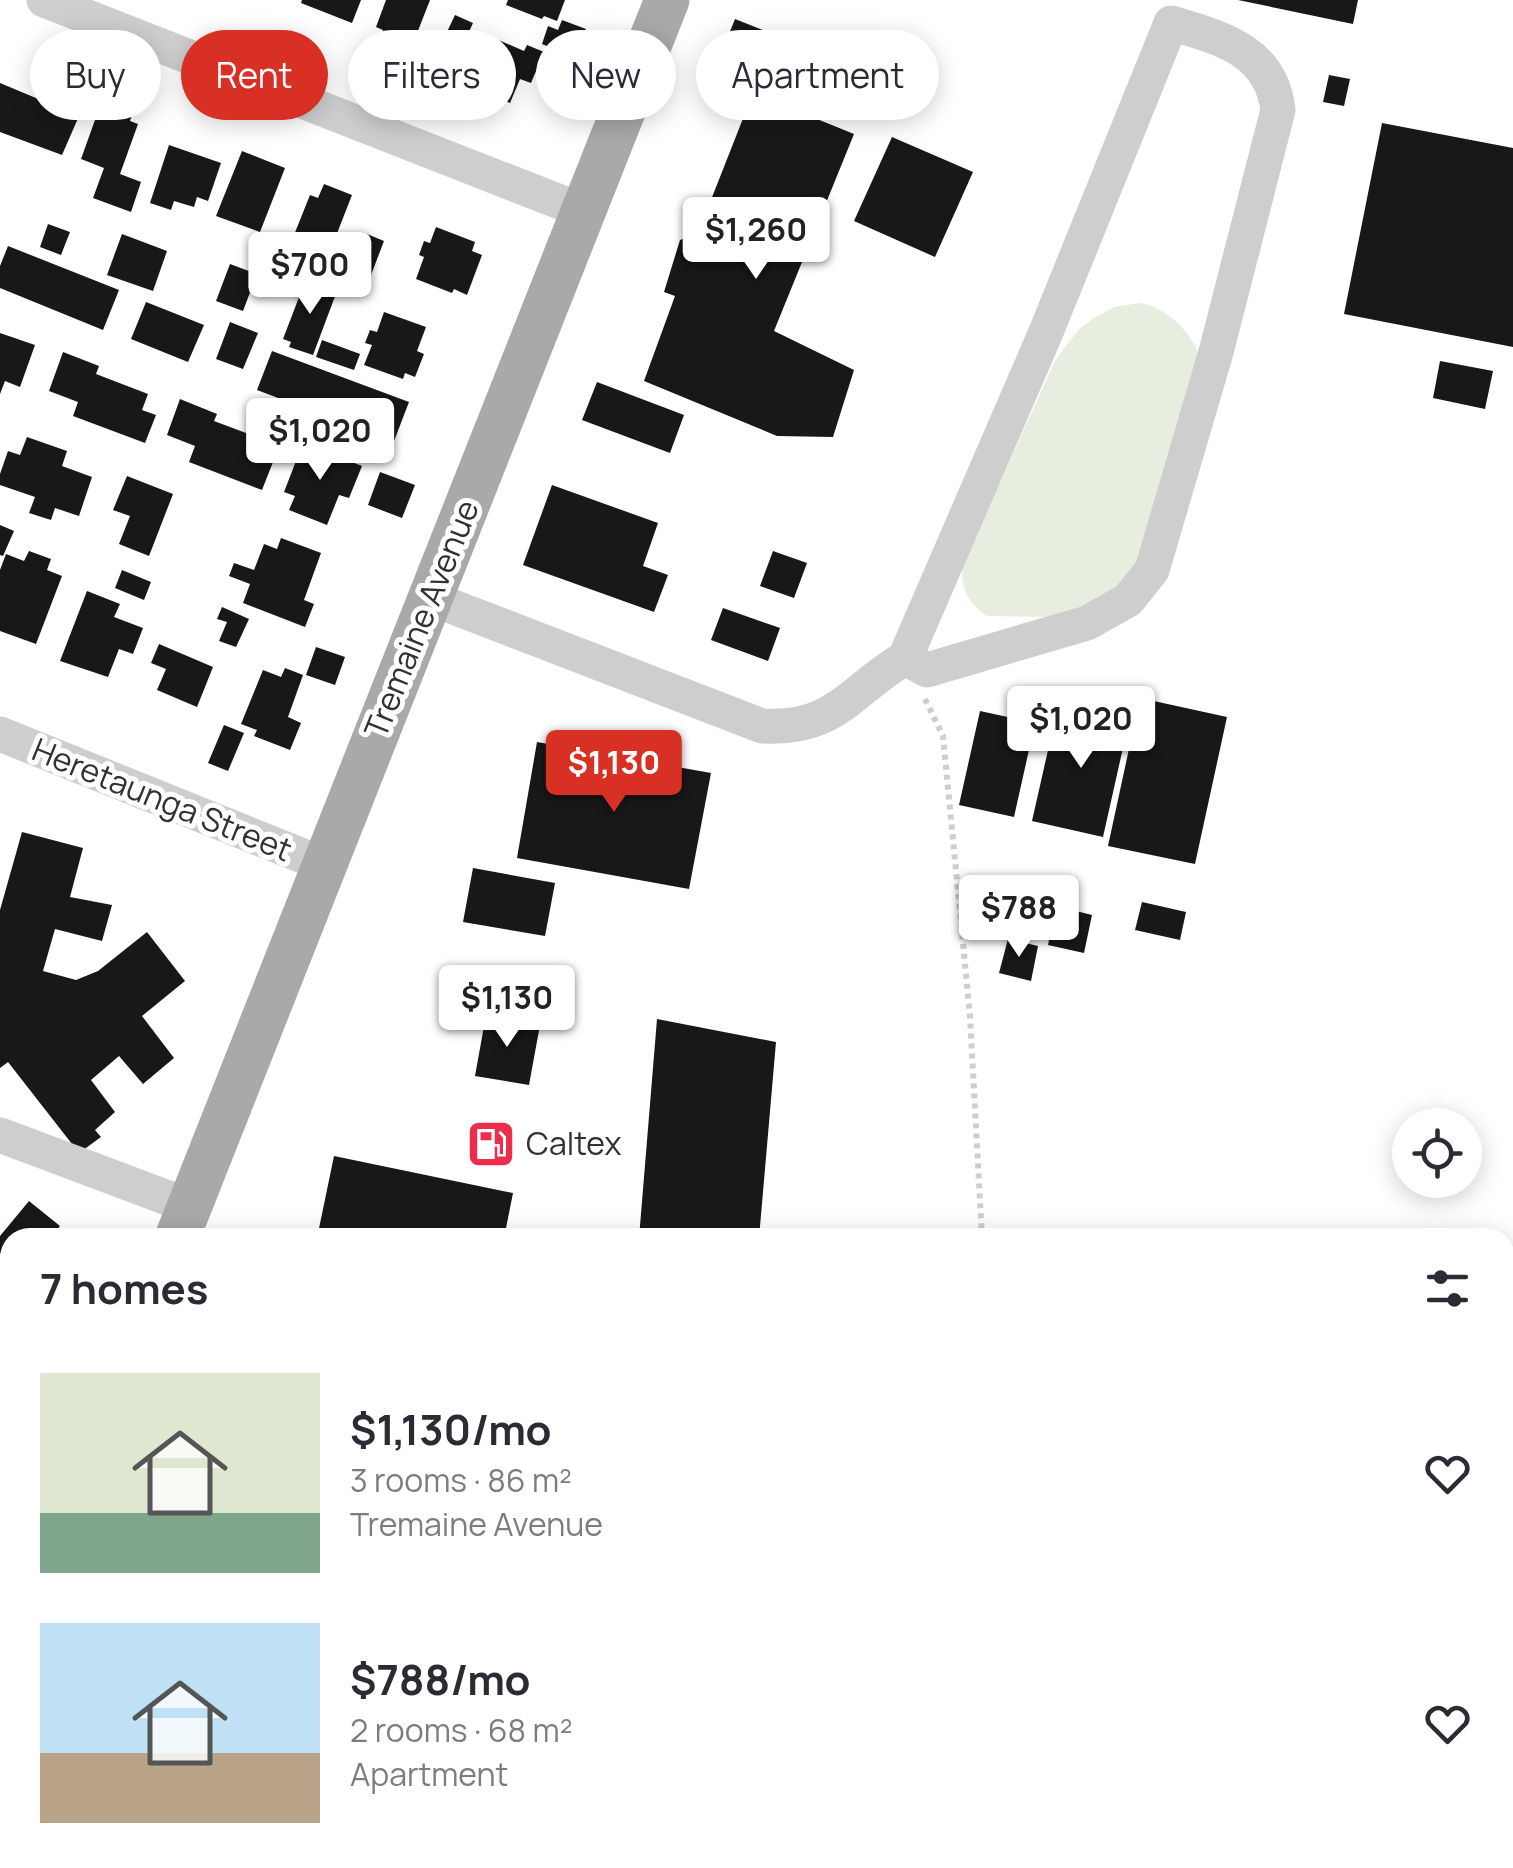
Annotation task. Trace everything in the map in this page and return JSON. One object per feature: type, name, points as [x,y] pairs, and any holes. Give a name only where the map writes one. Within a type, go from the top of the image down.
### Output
[{"type":"main road","name":"Tremaine Avenue","points":[[183,1222],[667,0]]},
{"type":"street","points":[[44,0],[583,211]]},
{"type":"street","points":[[430,598],[762,726],[788,728],[817,721],[906,658],[1031,366],[1175,11],[1246,52],[1276,90],[1278,110],[1216,352],[1152,570],[1128,600],[1087,623],[927,670],[906,658]]},
{"type":"street","name":"Heretaunga Street","points":[[0,734],[324,866]]},
{"type":"street","points":[[0,1135],[183,1222]]},
{"type":"path","points":[[906,658],[943,736],[970,1016],[981,1228]]},
{"type":"green space","points":[[1140,303],[1159,309],[1176,322],[1199,355],[1145,557],[1117,594],[1050,617],[988,616],[967,595],[962,565],[1056,359],[1080,328],[1094,318],[1114,307]]},
{"type":"building","points":[[361,0],[352,23],[301,3]]},
{"type":"building","points":[[386,0],[430,0],[418,30],[376,27]]},
{"type":"building","points":[[508,0],[565,0],[557,21],[506,5]]},
{"type":"building","points":[[1238,0],[1358,0],[1353,24]]},
{"type":"building","points":[[455,15],[473,23],[470,30],[448,30]]},
{"type":"building","points":[[735,19],[763,30],[731,30]]},
{"type":"building","points":[[562,20],[586,29],[586,30],[558,30]]},
{"type":"building","points":[[527,45],[536,49],[536,71],[531,83],[520,79],[516,89],[516,48],[524,51]]},
{"type":"building","points":[[1329,75],[1350,79],[1344,106],[1323,102]]},
{"type":"building","points":[[0,83],[30,96],[30,120],[77,120],[62,155],[0,132]]},
{"type":"building","points":[[95,120],[130,120],[138,124],[120,174],[141,182],[131,212],[93,198],[104,168],[81,159]]},
{"type":"building","points":[[742,120],[820,120],[854,134],[774,331],[854,370],[833,437],[777,436],[644,381],[675,296],[664,292],[680,240],[698,233]]},
{"type":"building","points":[[1382,123],[1513,148],[1513,347],[1344,314]]},
{"type":"building","points":[[892,137],[973,172],[935,257],[854,221]]},
{"type":"building","points":[[169,145],[221,163],[208,201],[197,197],[194,207],[174,201],[171,210],[150,203]]},
{"type":"building","points":[[242,151],[285,168],[260,232],[216,216]]},
{"type":"building","points":[[324,184],[352,195],[327,259],[323,257],[315,277],[282,265],[310,195],[318,198]]},
{"type":"building","points":[[48,224],[70,232],[61,255],[40,247]]},
{"type":"building","points":[[436,227],[475,242],[472,251],[482,255],[467,295],[416,279],[424,257],[419,255],[424,241],[430,243]]},
{"type":"building","points":[[362,232],[384,241],[371,275],[349,266]]},
{"type":"building","points":[[122,234],[167,251],[153,291],[107,275]]},
{"type":"building","points":[[8,246],[119,290],[103,330],[0,288],[0,266]]},
{"type":"building","points":[[230,264],[257,274],[243,311],[216,301]]},
{"type":"building","points":[[306,279],[337,291],[313,355],[289,347],[291,342],[283,339]]},
{"type":"building","points":[[146,302],[204,325],[188,362],[131,339]]},
{"type":"building","points":[[384,312],[426,327],[417,351],[424,354],[415,377],[405,373],[403,379],[364,365],[372,345],[365,343],[370,330],[377,332]]},
{"type":"building","points":[[230,322],[258,333],[243,369],[216,359]]},
{"type":"building","points":[[0,333],[35,345],[20,387],[5,381],[0,394]]},
{"type":"building","points":[[322,340],[360,354],[354,370],[316,357]]},
{"type":"building","points":[[272,351],[409,402],[394,441],[387,438],[384,449],[336,430],[315,412],[257,390]]},
{"type":"building","points":[[63,352],[99,366],[96,374],[148,394],[142,410],[156,415],[145,443],[73,416],[78,402],[49,391]]},
{"type":"building","points":[[1440,361],[1493,371],[1485,409],[1433,398]]},
{"type":"building","points":[[597,382],[684,415],[670,453],[582,420]]},
{"type":"building","points":[[180,399],[217,414],[214,421],[267,441],[260,457],[273,462],[262,490],[189,462],[195,446],[167,435]]},
{"type":"building","points":[[27,437],[67,451],[62,466],[92,477],[79,516],[55,508],[51,520],[29,513],[35,497],[0,485],[8,451],[20,455]]},
{"type":"building","points":[[303,443],[362,466],[349,498],[339,495],[327,525],[289,510],[295,496],[284,492]]},
{"type":"building","points":[[380,472],[415,485],[402,518],[368,505]]},
{"type":"building","points":[[127,476],[173,494],[149,556],[119,544],[130,516],[113,510]]},
{"type":"building","points":[[552,485],[658,523],[643,566],[668,575],[654,612],[523,565]]},
{"type":"building","points":[[0,525],[14,531],[3,556],[0,555]]},
{"type":"building","points":[[281,538],[321,553],[304,600],[314,604],[305,627],[243,603],[250,584],[229,576],[234,563],[254,570],[264,544],[277,549]]},
{"type":"building","points":[[29,551],[51,559],[47,570],[62,576],[36,644],[0,631],[0,570],[6,554],[24,561]]},
{"type":"building","points":[[773,551],[807,563],[794,598],[760,586]]},
{"type":"building","points":[[122,570],[151,582],[144,600],[115,588]]},
{"type":"building","points":[[87,591],[120,604],[114,617],[143,628],[133,654],[119,649],[108,677],[60,661]]},
{"type":"building","points":[[222,607],[249,619],[236,647],[219,641],[227,622],[217,619]]},
{"type":"building","points":[[723,608],[780,628],[768,661],[711,640]]},
{"type":"building","points":[[159,644],[213,667],[197,707],[157,690],[166,669],[151,663]]},
{"type":"building","points":[[316,647],[345,657],[335,685],[306,675]]},
{"type":"building","points":[[285,668],[303,675],[288,717],[301,723],[290,750],[254,736],[257,730],[241,724],[263,670],[281,677]]},
{"type":"building","points":[[1140,698],[1227,717],[1195,864],[1108,846]]},
{"type":"building","points":[[1058,706],[1129,721],[1103,837],[1032,821]]},
{"type":"building","points":[[980,711],[1035,723],[1014,817],[959,805]]},
{"type":"building","points":[[224,725],[244,733],[228,771],[208,763]]},
{"type":"building","points":[[537,742],[711,773],[689,889],[517,858]]},
{"type":"building","points":[[22,832],[83,848],[70,897],[112,905],[102,941],[55,929],[43,971],[76,980],[98,971],[147,932],[185,981],[142,1016],[174,1058],[143,1084],[119,1056],[91,1080],[115,1112],[95,1130],[101,1137],[79,1153],[8,1062],[0,1068],[0,910]]},
{"type":"building","points":[[473,868],[555,883],[545,936],[463,922]]},
{"type":"building","points":[[1142,902],[1186,912],[1180,940],[1135,930]]},
{"type":"building","points":[[1056,906],[1092,915],[1084,953],[1048,945]]},
{"type":"building","points":[[1008,939],[1038,946],[1031,981],[999,973]]},
{"type":"building","points":[[486,1015],[540,1025],[529,1085],[475,1076]]},
{"type":"building","points":[[657,1019],[776,1042],[760,1228],[640,1228]]},
{"type":"building","points":[[334,1156],[513,1193],[506,1228],[319,1228]]},
{"type":"building","points":[[29,1201],[60,1226],[58,1228],[7,1228]]},
{"type":"place","name":"Caltex","points":[[491,1144]]}]
